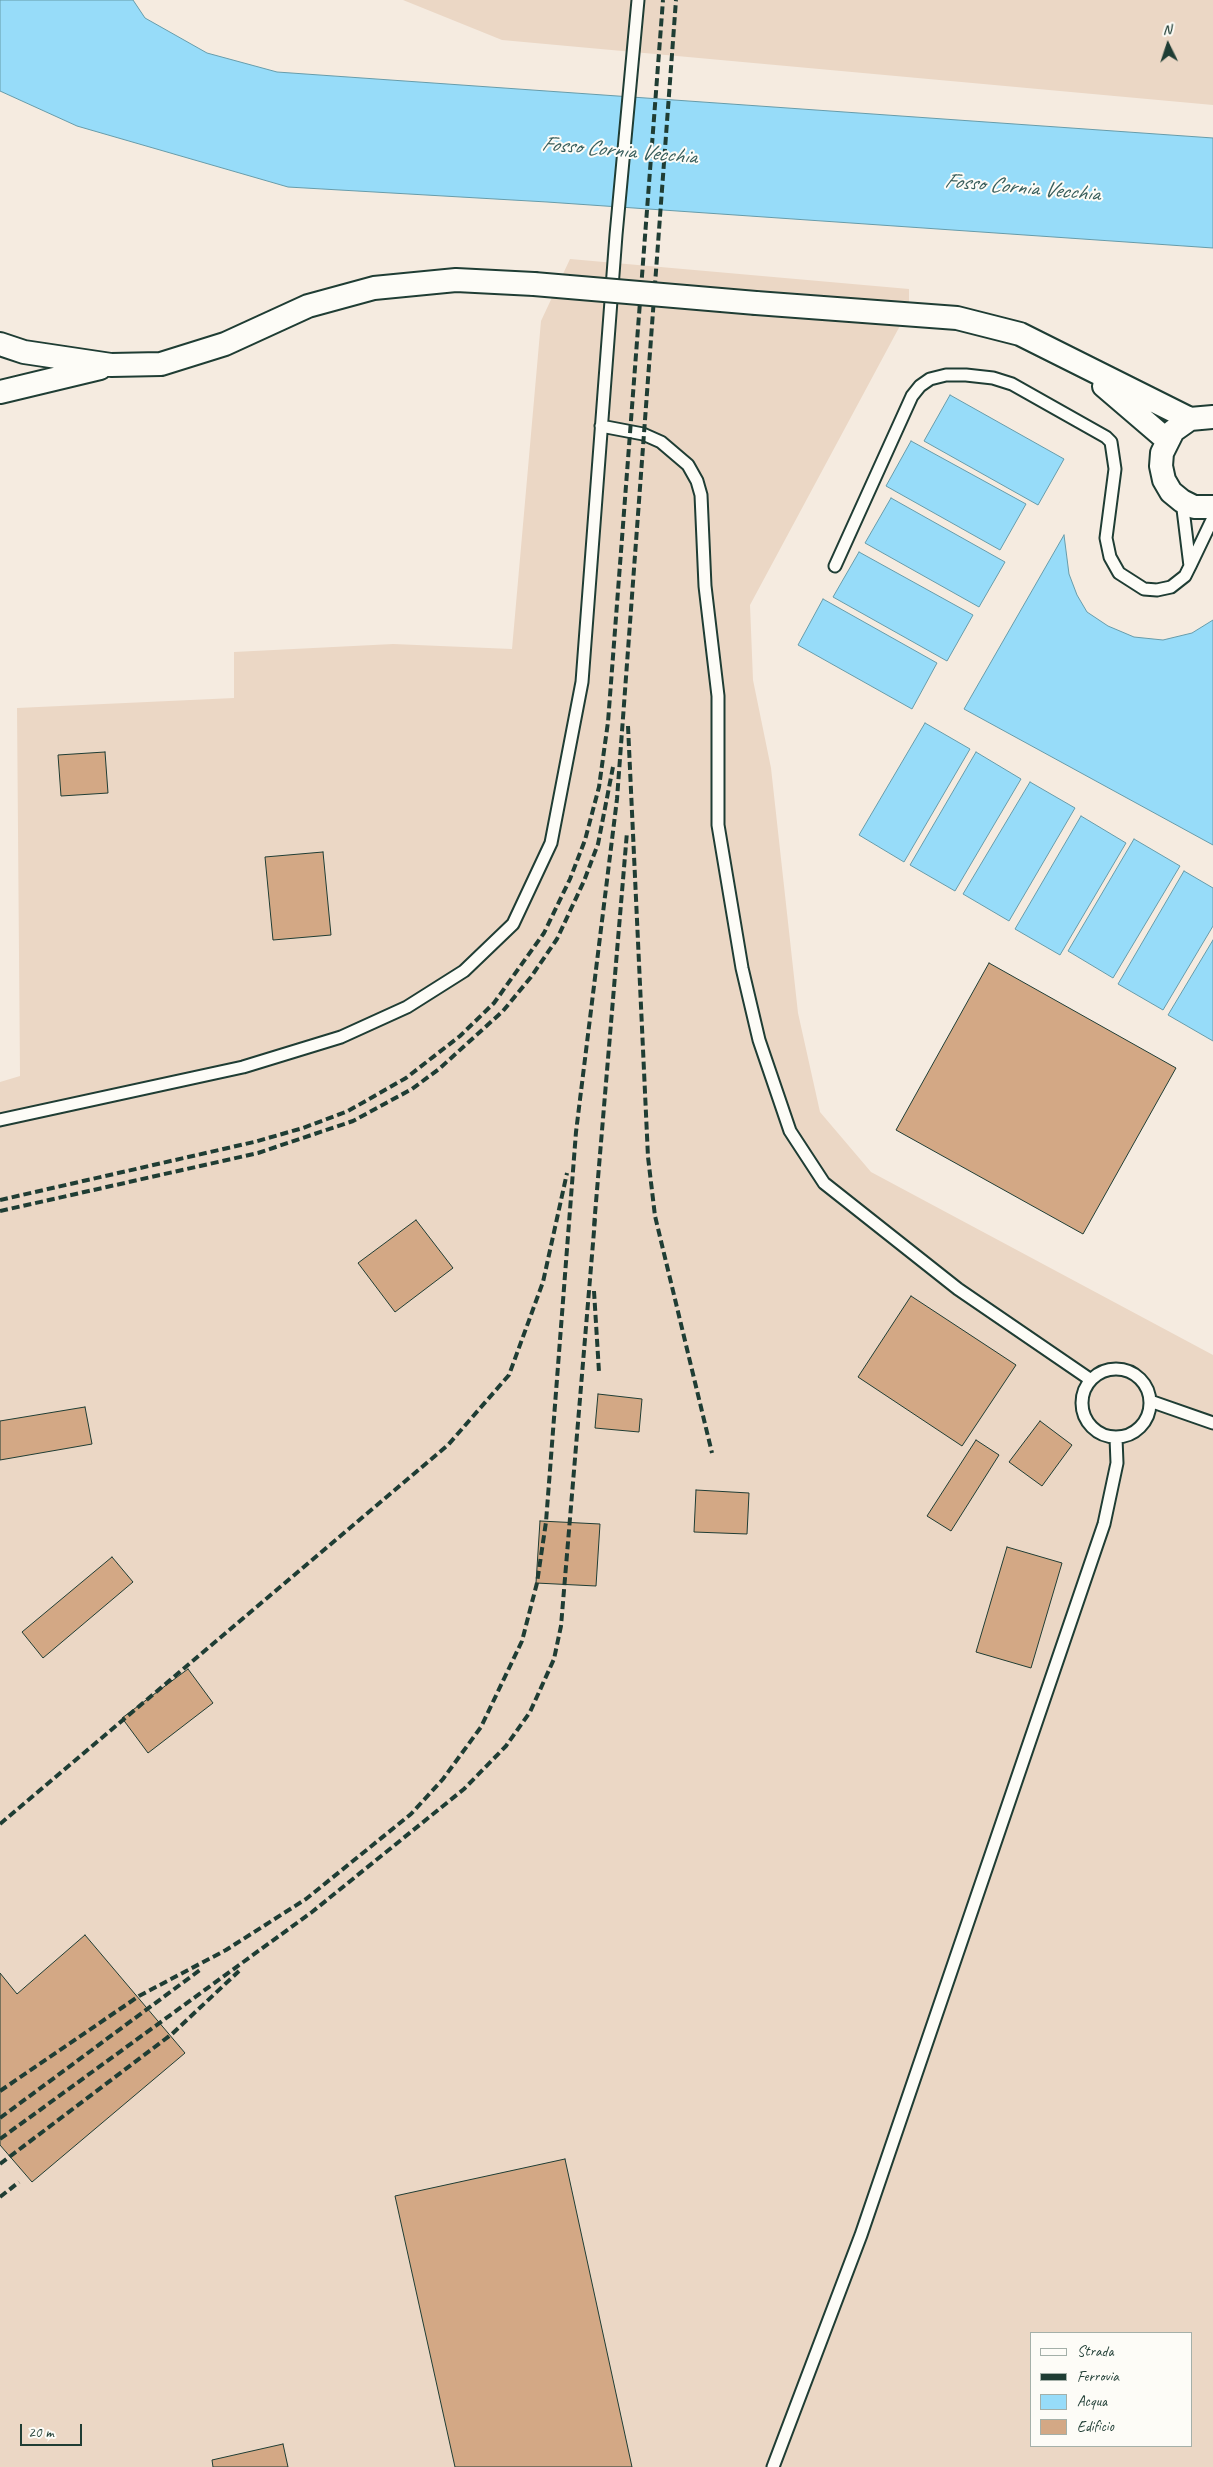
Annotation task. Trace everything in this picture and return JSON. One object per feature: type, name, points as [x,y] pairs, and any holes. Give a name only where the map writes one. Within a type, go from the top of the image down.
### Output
[{"type":"street","points":[[0,344],[24,352],[111,365],[161,364],[225,344],[308,306],[374,288],[456,280],[534,284],[756,304],[957,318],[1020,334],[1190,419]]},
{"type":"street","points":[[1078,364],[1166,440]]},
{"type":"street","points":[[0,392],[111,365]]},
{"type":"street","points":[[1213,416],[1190,419],[1173,431],[1166,440],[1161,460],[1164,480],[1171,492],[1182,501],[1194,507],[1213,507]]},
{"type":"lane","points":[[0,1120],[243,1068],[341,1037],[407,1007],[464,971],[513,924],[551,843],[582,682],[618,207],[638,0]]},
{"type":"lane","points":[[835,566],[912,396],[920,386],[930,379],[946,375],[993,378],[1012,384],[1106,437],[1111,442],[1115,469],[1106,538],[1110,557],[1119,573],[1144,590],[1157,590],[1171,586],[1185,576],[1213,518]]},
{"type":"lane","points":[[601,426],[643,434],[661,442],[688,466],[697,481],[702,496],[705,586],[718,696],[718,825],[742,968],[756,1031],[790,1131],[824,1183],[958,1290],[1091,1380]]},
{"type":"lane","points":[[1182,501],[1190,566]]},
{"type":"lane","points":[[1122,1369],[1142,1380],[1148,1390],[1150,1401],[1149,1412],[1141,1426],[1127,1436],[1116,1438],[1095,1430],[1087,1422],[1082,1411],[1084,1390],[1091,1380],[1100,1373],[1110,1370],[1122,1369]]},
{"type":"lane","points":[[1150,1401],[1213,1423]]},
{"type":"lane","points":[[773,2467],[860,2235],[1104,1524],[1117,1463],[1116,1438]]},
{"type":"shaded area","points":[[403,0],[1213,0],[1213,105],[502,40]]},
{"type":"shaded area","points":[[570,259],[909,289],[909,309],[750,605],[753,680],[771,768],[798,1013],[820,1112],[871,1172],[1213,1355],[1213,2467],[0,2467],[0,1082],[20,1076],[17,708],[234,698],[234,652],[393,644],[512,649],[541,321]]},
{"type":"water","name":"Fosso Cornia Vecchia","points":[[0,0],[133,0],[145,18],[207,53],[277,72],[1213,138],[1213,248],[547,202],[288,187],[77,126],[0,91]]},
{"type":"water","points":[[950,395],[1064,459],[1038,505],[924,441]]},
{"type":"water","points":[[911,441],[1026,504],[1000,550],[886,486]]},
{"type":"water","points":[[891,498],[1005,562],[979,607],[865,543]]},
{"type":"water","points":[[1064,535],[1069,574],[1077,595],[1087,612],[1108,626],[1134,637],[1163,640],[1192,633],[1213,620],[1213,845],[964,709]]},
{"type":"water","points":[[859,552],[973,615],[947,661],[833,597]]},
{"type":"water","points":[[823,599],[937,663],[912,709],[798,645]]},
{"type":"water","points":[[925,723],[970,749],[904,862],[859,835]]},
{"type":"water","points":[[976,752],[1021,779],[955,891],[910,865]]},
{"type":"water","points":[[1030,782],[1075,808],[1009,921],[963,894]]},
{"type":"water","points":[[1081,816],[1126,843],[1060,955],[1015,929]]},
{"type":"water","points":[[1134,839],[1180,866],[1113,978],[1068,951]]},
{"type":"water","points":[[1184,871],[1213,888],[1213,926],[1163,1010],[1118,984]]},
{"type":"water","points":[[1213,940],[1213,1041],[1168,1015]]},
{"type":"building","points":[[105,752],[108,793],[61,796],[58,755]]},
{"type":"building","points":[[323,852],[331,935],[273,940],[265,857]]},
{"type":"building","points":[[989,963],[1176,1068],[1083,1234],[896,1130]]},
{"type":"building","points":[[416,1220],[453,1268],[395,1312],[358,1263]]},
{"type":"building","points":[[911,1296],[1016,1365],[962,1446],[858,1377]]},
{"type":"building","points":[[598,1394],[642,1399],[639,1432],[595,1428]]},
{"type":"building","points":[[85,1407],[92,1444],[0,1460],[0,1421]]},
{"type":"building","points":[[1040,1421],[1072,1445],[1042,1486],[1009,1462]]},
{"type":"building","points":[[976,1440],[999,1455],[951,1531],[927,1516]]},
{"type":"building","points":[[696,1490],[749,1493],[747,1534],[694,1532]]},
{"type":"building","points":[[540,1521],[600,1524],[596,1586],[536,1583]]},
{"type":"building","points":[[1007,1547],[1062,1563],[1031,1668],[976,1652]]},
{"type":"building","points":[[112,1557],[133,1582],[43,1658],[22,1632]]},
{"type":"building","points":[[188,1669],[213,1703],[148,1753],[122,1718]]},
{"type":"building","points":[[85,1935],[185,2053],[32,2182],[0,2145],[0,1973],[17,1994]]},
{"type":"building","points":[[565,2159],[632,2467],[455,2467],[395,2196]]},
{"type":"building","points":[[283,2444],[288,2467],[213,2467],[212,2460]]},
{"type":"railway","points":[[0,1200],[254,1142],[303,1128],[348,1111],[406,1078],[460,1036],[494,1003],[544,933],[570,879],[585,840],[599,787],[608,722],[663,0]]},
{"type":"railway","points":[[0,2091],[139,1996],[226,1950],[306,1899],[411,1814],[443,1779],[481,1727],[522,1641],[537,1583],[546,1522],[576,1132],[617,799],[676,0]]},
{"type":"railway","points":[[628,726],[648,1157],[655,1216],[712,1453]]},
{"type":"railway","points":[[0,1211],[258,1153],[353,1121],[412,1089],[439,1069],[503,1011],[531,977],[557,939],[584,881],[598,844],[613,767]]},
{"type":"railway","points":[[594,1226],[627,832]]},
{"type":"railway","points":[[0,1824],[448,1445],[509,1375],[543,1282],[567,1173]]},
{"type":"railway","points":[[0,2139],[312,1912],[464,1789],[506,1746],[530,1712],[554,1659],[561,1626],[595,1219]]},
{"type":"railway","points":[[594,1291],[599,1372]]},
{"type":"railway","points":[[0,2118],[200,1970]]},
{"type":"railway","points":[[0,2164],[172,2034],[239,1971]]},
{"type":"railway","points":[[0,2197],[19,2182]]}]
